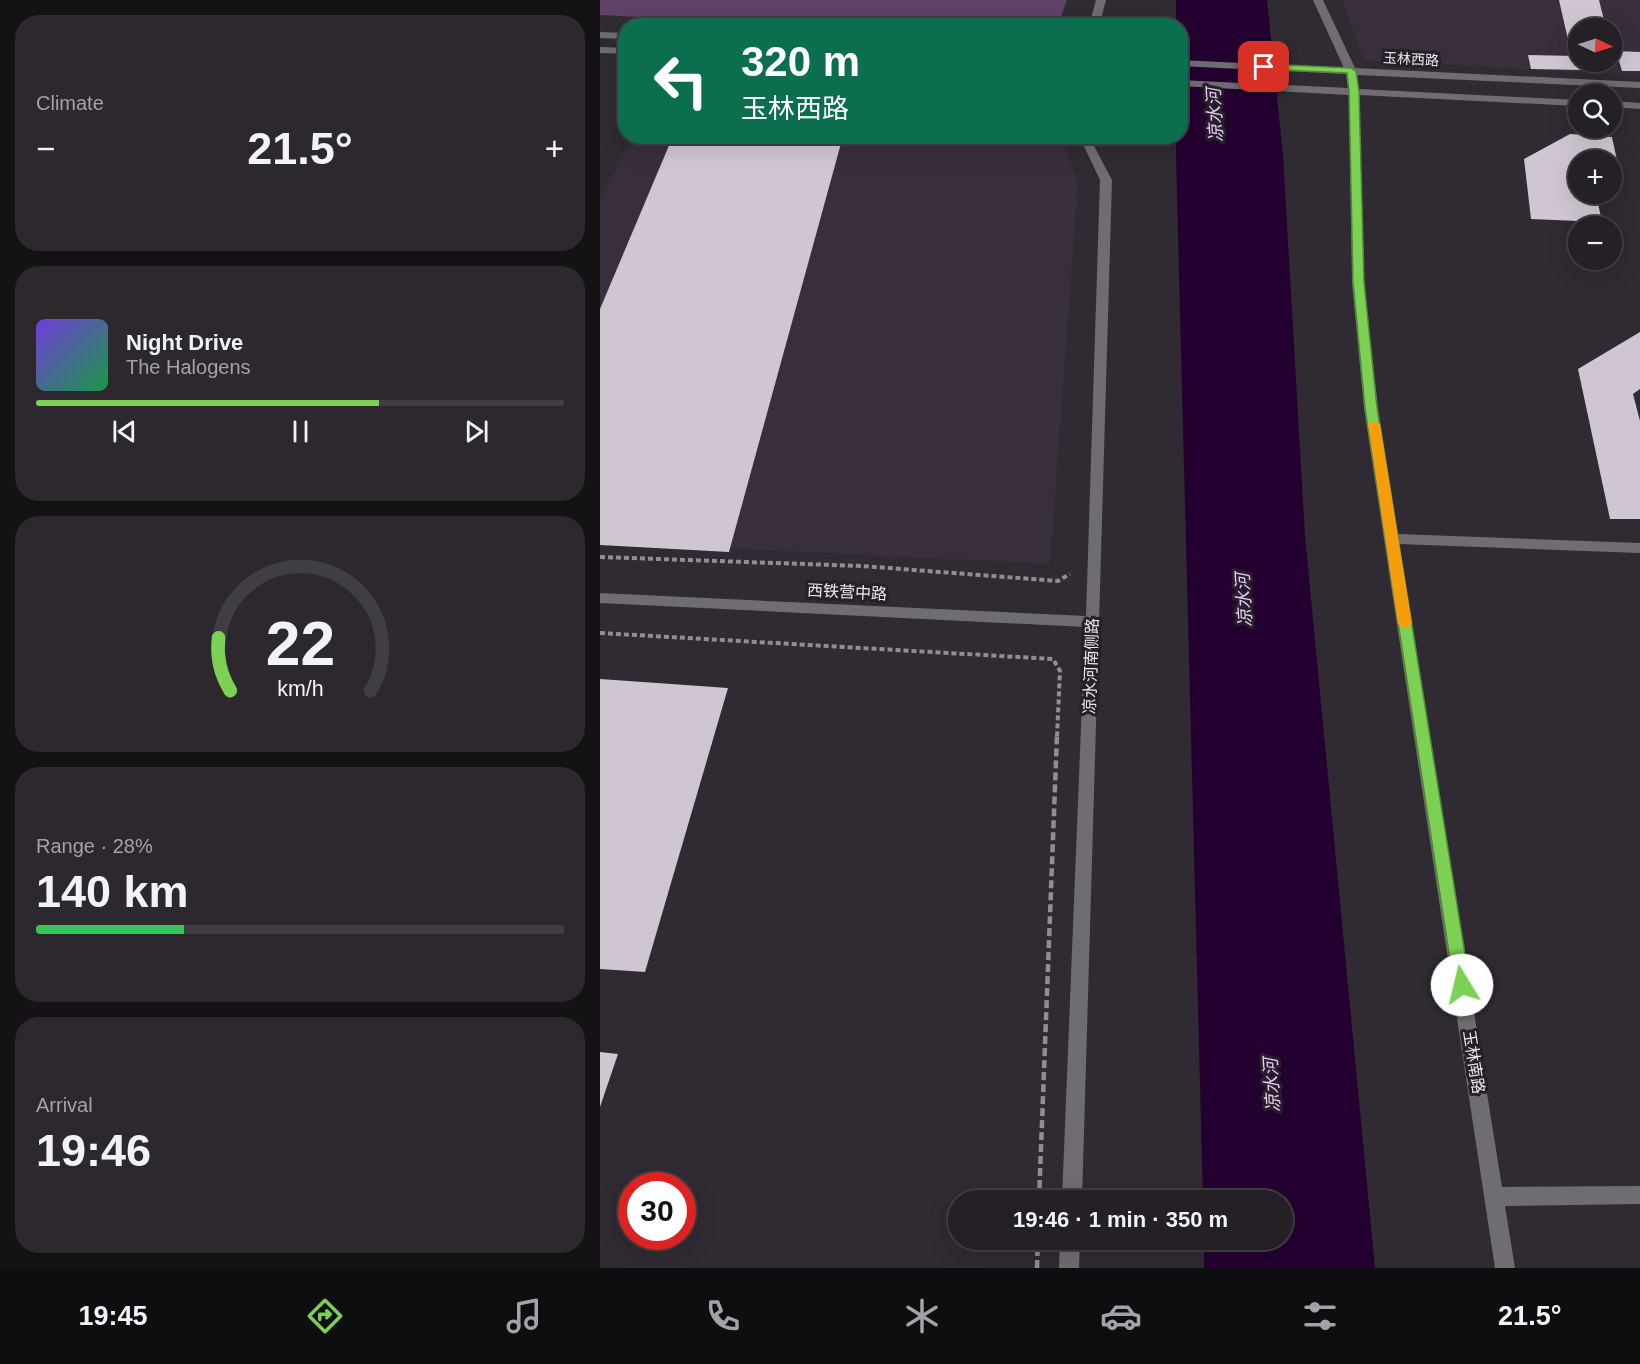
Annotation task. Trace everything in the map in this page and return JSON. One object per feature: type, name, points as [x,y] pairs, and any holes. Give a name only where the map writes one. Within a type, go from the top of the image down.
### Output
[{"type":"street","points":[[1096,18],[1101,0]]},
{"type":"street","name":"玉林南路","points":[[1318,0],[1351,71],[1354,92],[1358,282],[1371,408],[1505,1268]]},
{"type":"street","points":[[600,35],[618,36]]},
{"type":"street","points":[[600,50],[618,51]]},
{"type":"street","name":"玉林西路","points":[[1188,63],[1640,86]]},
{"type":"street","points":[[1188,84],[1568,103]]},
{"type":"street","points":[[1622,105],[1640,106]]},
{"type":"street","name":"凉水河南侧路","points":[[1072,1190],[1106,180],[1089,144]]},
{"type":"street","points":[[1392,539],[1640,548]]},
{"type":"street","name":"西铁营中路","points":[[600,598],[1093,622]]},
{"type":"street","points":[[1495,1197],[1640,1195]]},
{"type":"street","points":[[1069,1268],[1070,1250]]},
{"type":"path","points":[[600,557],[862,566],[1058,580],[1072,573],[1072,564]]},
{"type":"path","points":[[600,633],[1053,659],[1060,671],[1040,1190]]},
{"type":"path","points":[[1037,1268],[1038,1250]]},
{"type":"shaded area","points":[[600,0],[1067,0],[1061,18],[662,18],[600,15]]},
{"type":"shaded area","points":[[1342,0],[1640,0],[1640,76],[1571,72],[1622,72],[1622,18],[1568,18],[1568,72],[1364,60]]},
{"type":"shaded area","points":[[629,144],[1064,144],[1078,184],[1050,564],[600,542],[600,199]]},
{"type":"water","name":"凉水河","points":[[1176,0],[1267,0],[1283,155],[1305,536],[1375,1268],[1204,1268],[1204,1250],[1293,1250],[1293,1190],[1203,1190],[1176,157],[1176,144],[1188,144],[1188,18],[1176,18]]},
{"type":"building","points":[[1559,0],[1599,0],[1604,18],[1568,18],[1568,40]]},
{"type":"building","points":[[1622,51],[1640,52],[1640,71],[1622,71]]},
{"type":"building","points":[[1528,55],[1568,56],[1568,70],[1531,69]]},
{"type":"building","points":[[1568,135],[1568,138],[1612,138],[1615,150],[1568,150],[1568,204],[1598,204],[1601,216],[1568,216],[1568,221],[1531,219],[1524,159]]},
{"type":"building","points":[[670,144],[841,144],[729,552],[600,545],[600,309]]},
{"type":"building","points":[[1640,332],[1640,389],[1633,394],[1640,421],[1640,519],[1610,519],[1578,369]]},
{"type":"building","points":[[600,679],[728,688],[645,972],[600,969]]},
{"type":"building","points":[[600,1052],[618,1054],[600,1107]]},
{"type":"slow traffic","points":[[1374,424],[1405,624]]},
{"type":"route","points":[[1264,67],[1351,71],[1354,92],[1358,282],[1371,408],[1462,985]]}]
